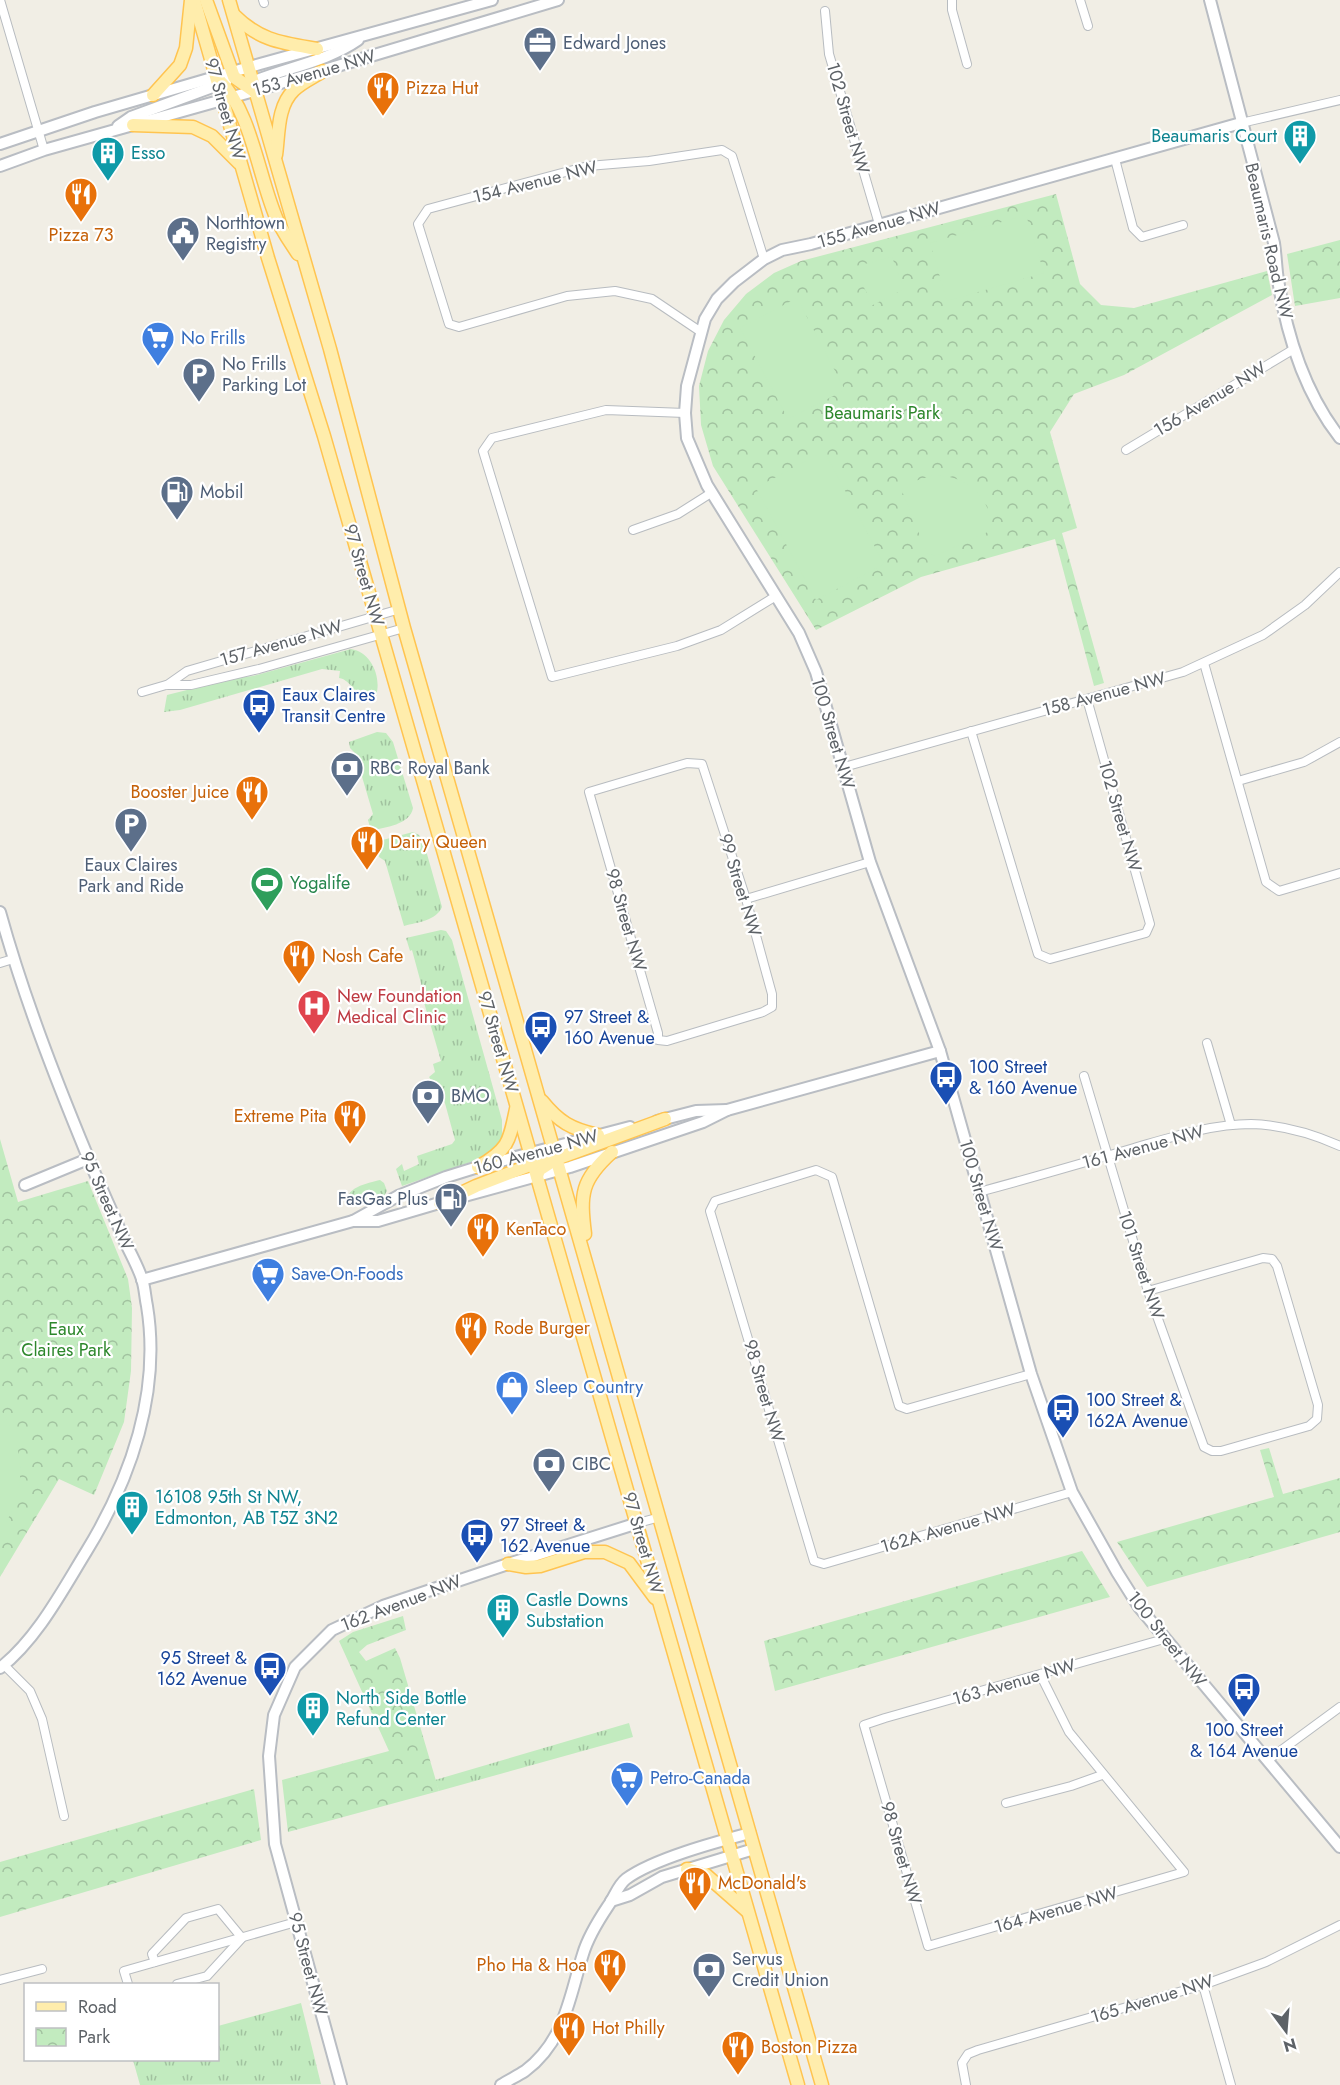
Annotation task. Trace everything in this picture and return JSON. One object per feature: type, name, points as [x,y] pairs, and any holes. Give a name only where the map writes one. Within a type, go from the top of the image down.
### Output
[{"type":"main road","name":"97 Street NW","points":[[192,0],[226,86],[241,165],[376,615],[798,2085]]},
{"type":"main road","points":[[153,95],[180,64],[186,48],[192,0]]},
{"type":"main road","points":[[206,0],[226,86],[241,114],[278,221],[304,263]]},
{"type":"main road","name":"97 Street NW","points":[[229,0],[248,67],[250,86],[275,159],[317,306],[404,628],[822,2085]]},
{"type":"main road","points":[[232,13],[245,26],[264,38],[317,49]]},
{"type":"main road","points":[[275,159],[280,116],[285,105],[293,91],[323,71]]},
{"type":"main road","points":[[226,86],[250,86]]},
{"type":"main road","points":[[133,125],[193,127],[212,136],[241,165]]},
{"type":"main road","points":[[539,1098],[560,1121],[598,1135]]},
{"type":"main road","points":[[478,1167],[503,1149],[511,1134],[516,1104]]},
{"type":"main road","points":[[440,1203],[476,1186],[534,1164],[539,1170],[556,1159],[665,1119]]},
{"type":"main road","points":[[588,1268],[581,1206],[582,1195],[594,1170],[612,1152]]},
{"type":"main road","points":[[508,1564],[526,1567],[540,1566],[584,1552],[605,1552],[629,1563],[660,1605]]},
{"type":"main road","points":[[687,1869],[706,1875],[748,1911]]},
{"type":"street","points":[[0,0],[44,150]]},
{"type":"street","name":"153 Avenue NW","points":[[0,166],[44,150],[133,125],[226,86],[248,67],[492,0]]},
{"type":"street","name":"153 Avenue NW","points":[[0,144],[153,95],[226,86],[250,86],[323,71],[558,0]]},
{"type":"street","points":[[952,0],[952,10],[968,64]]},
{"type":"street","points":[[1080,0],[1088,26]]},
{"type":"street","name":"Beaumaris Road NW","points":[[1210,0],[1274,243],[1277,279],[1294,349],[1312,395],[1340,438]]},
{"type":"street","name":"102 Street NW","points":[[825,11],[829,54],[879,224]]},
{"type":"street","points":[[250,86],[341,52],[366,35]]},
{"type":"street","points":[[110,131],[132,117],[226,86]]},
{"type":"street","name":"155 Avenue NW","points":[[701,332],[705,319],[717,299],[734,282],[764,259],[782,250],[811,244],[1242,123],[1340,100]]},
{"type":"street","name":"154 Avenue NW","points":[[701,332],[652,299],[615,291],[567,296],[459,327],[449,324],[418,224],[428,209],[588,166],[650,161],[722,150],[732,156],[764,259]]},
{"type":"street","points":[[1115,159],[1133,228],[1142,237],[1183,225]]},
{"type":"street","name":"100 Street NW","points":[[701,332],[687,386],[685,413],[687,438],[711,493],[799,633],[816,672],[870,862],[940,1051],[1031,1374],[1072,1492],[1128,1590],[1164,1639],[1340,1847]]},
{"type":"street","name":"156 Avenue NW","points":[[1126,450],[1294,349]]},
{"type":"street","points":[[685,413],[606,410],[492,438],[483,451],[552,677],[677,646],[721,630],[776,596]]},
{"type":"street","points":[[633,530],[678,514],[711,493]]},
{"type":"street","name":"158 Avenue NW","points":[[844,767],[1183,672],[1263,635],[1305,605],[1340,572]]},
{"type":"street","name":"157 Avenue NW","points":[[166,686],[187,671],[400,609]]},
{"type":"street","name":"157 Avenue NW","points":[[142,692],[166,686],[191,685],[248,672],[404,628]]},
{"type":"street","points":[[1204,663],[1266,882],[1279,891],[1340,873]]},
{"type":"street","name":"102 Street NW","points":[[971,731],[1038,954],[1050,959],[1146,933],[1150,924],[1087,699]]},
{"type":"street","points":[[1239,781],[1304,762],[1340,742]]},
{"type":"street","name":"99 Street NW","points":[[589,792],[687,763],[702,764],[746,899],[773,999],[772,1007]]},
{"type":"street","name":"98 Street NW","points":[[589,792],[658,1033],[658,1040],[667,1041],[763,1012],[772,1007]]},
{"type":"street","points":[[746,899],[870,862]]},
{"type":"street","name":"95 Street NW","points":[[0,912],[13,959],[48,1062],[142,1280],[150,1347],[144,1413],[135,1448],[115,1497],[94,1539],[44,1618],[2,1666]]},
{"type":"street","points":[[0,963],[13,959]]},
{"type":"street","points":[[1208,1043],[1231,1125]]},
{"type":"street","name":"160 Avenue NW","points":[[142,1280],[353,1221],[398,1197],[446,1177],[478,1167],[534,1164],[612,1152],[703,1122],[728,1110],[940,1051]]},
{"type":"street","name":"101 Street NW","points":[[1084,1076],[1148,1291],[1201,1442],[1207,1450],[1221,1450],[1309,1426],[1317,1419],[1318,1405],[1277,1266],[1272,1259],[1263,1258],[1148,1291]]},
{"type":"street","name":"160 Avenue NW","points":[[556,1159],[598,1135],[696,1111],[728,1110]]},
{"type":"street","name":"161 Avenue NW","points":[[979,1192],[1189,1133],[1231,1125],[1273,1126],[1308,1133],[1340,1146]]},
{"type":"street","points":[[25,1185],[88,1159]]},
{"type":"street","name":"98 Street NW","points":[[824,1564],[814,1561],[711,1210],[715,1200],[816,1170],[832,1177],[899,1406],[907,1409],[1031,1374]]},
{"type":"street","name":"160 Avenue NW","points":[[353,1221],[378,1221],[440,1203]]},
{"type":"street","name":"162A Avenue NW","points":[[824,1564],[1072,1492]]},
{"type":"street","name":"162 Avenue NW","points":[[275,1844],[269,1756],[274,1715],[295,1667],[332,1630],[383,1606],[660,1517]]},
{"type":"street","name":"163 Avenue NW","points":[[864,1725],[1164,1639]]},
{"type":"street","points":[[2,1666],[30,1691],[42,1719],[64,1816]]},
{"type":"street","points":[[1006,1803],[1071,1786],[1102,1775],[1070,1732],[1040,1674]]},
{"type":"street","points":[[1268,1760],[1340,1707]]},
{"type":"street","name":"98 Street NW","points":[[864,1725],[928,1946]]},
{"type":"street","name":"164 Avenue NW","points":[[928,1946],[1184,1872],[1102,1775]]},
{"type":"street","points":[[501,2085],[526,2070],[556,2035],[569,2009],[583,1953],[623,1881],[642,1869],[750,1833]]},
{"type":"street","name":"95 Street NW","points":[[275,1844],[342,2085]]},
{"type":"street","points":[[611,1901],[630,1895],[662,1877],[754,1849]]},
{"type":"street","points":[[155,1962],[152,1954],[186,1918],[218,1909],[242,1938]]},
{"type":"street","points":[[128,1983],[124,1971],[296,1922]]},
{"type":"street","name":"165 Avenue NW","points":[[966,2085],[962,2063],[968,2054],[1203,1985],[1266,1962],[1340,1925]]},
{"type":"street","points":[[181,1983],[207,1976],[242,1938]]},
{"type":"street","points":[[0,1980],[42,1969]]},
{"type":"street","points":[[1203,1985],[1231,2085]]},
{"type":"green space","name":"Beaumaris Park","points":[[1056,194],[1080,284],[1101,305],[1134,308],[1267,271],[1272,295],[1124,375],[1074,394],[1050,432],[1077,528],[1062,533],[1104,683],[1094,686],[1055,539],[921,577],[816,630],[713,466],[701,425],[699,386],[708,351],[724,320],[746,294],[774,273],[801,261]]},
{"type":"green space","points":[[1026,215],[1044,273],[947,301],[930,243]]},
{"type":"green space","points":[[1340,240],[1340,298],[1295,306],[1287,254]]},
{"type":"green space","points":[[892,257],[904,289],[871,306],[867,299],[869,297],[853,267]]},
{"type":"green space","points":[[797,298],[845,390],[788,419],[740,328]]},
{"type":"green space","points":[[824,451],[884,564],[816,600],[756,488]]},
{"type":"green space","points":[[931,476],[955,478],[974,489],[987,507],[992,530],[935,556],[927,553],[902,491],[915,481]]},
{"type":"green space","points":[[351,649],[364,655],[373,666],[377,681],[376,696],[372,694],[367,699],[359,695],[347,682],[339,678],[340,671],[322,669],[180,710],[164,712],[167,695],[235,678],[253,676]]},
{"type":"green space","points":[[377,732],[386,733],[393,742],[413,808],[411,814],[402,822],[371,831],[368,820],[373,814],[355,753],[350,748],[349,742]]},
{"type":"green space","points":[[413,832],[423,840],[442,907],[431,918],[404,926],[385,861],[379,857],[375,842]]},
{"type":"green space","points":[[441,930],[446,931],[452,940],[502,1120],[502,1142],[488,1156],[402,1186],[396,1169],[402,1164],[404,1171],[419,1164],[417,1156],[452,1144],[455,1140],[440,1085],[429,1077],[435,1072],[433,1064],[441,1061],[412,950],[410,951],[406,938]]},
{"type":"green space","name":"Eaux Claires Park","points":[[0,1139],[18,1202],[88,1181],[128,1279],[132,1308],[131,1371],[124,1422],[94,1495],[59,1479],[0,1577]]},
{"type":"green space","points":[[380,1180],[387,1191],[384,1196],[358,1207],[349,1204],[349,1194],[353,1190]]},
{"type":"green space","points":[[0,1408],[15,1439],[20,1470],[15,1502],[0,1532]]},
{"type":"green space","points":[[1269,1448],[1283,1494],[1340,1478],[1340,1532],[1147,1587],[1117,1542],[1274,1497],[1260,1450]]},
{"type":"green space","points":[[1082,1551],[1110,1597],[775,1691],[764,1641]]},
{"type":"green space","points":[[403,1616],[406,1630],[367,1645],[359,1652],[366,1661],[395,1648],[400,1658],[439,1791],[288,1832],[282,1780],[389,1751],[339,1641],[353,1632]]},
{"type":"green space","points":[[629,1723],[633,1737],[439,1791],[435,1780]]},
{"type":"green space","points":[[254,1789],[261,1840],[0,1917],[0,1862]]},
{"type":"green space","points":[[301,2003],[321,2084],[140,2085],[133,2061],[219,2061],[219,2026]]},
{"type":"place","name":"Edward Jones","points":[[540,72]]},
{"type":"place","name":"Pizza Hut","points":[[383,117]]},
{"type":"place","name":"Beaumaris Court","points":[[1300,165]]},
{"type":"place","name":"Esso","points":[[108,182]]},
{"type":"place","name":"Pizza 73","points":[[81,223]]},
{"type":"place","name":"Northtown Registry","points":[[183,262]]},
{"type":"place","name":"No Frills","points":[[158,367]]},
{"type":"place","name":"No Frills Parking Lot","points":[[199,403]]},
{"type":"place","name":"Mobil","points":[[177,521]]},
{"type":"place","name":"Eaux Claires Transit Centre","points":[[259,734]]},
{"type":"place","name":"RBC Royal Bank","points":[[347,797]]},
{"type":"place","name":"Booster Juice","points":[[252,821]]},
{"type":"place","name":"Eaux Claires Park and Ride","points":[[131,853]]},
{"type":"place","name":"Dairy Queen","points":[[367,871]]},
{"type":"place","name":"Yogalife","points":[[267,912]]},
{"type":"place","name":"Nosh Cafe","points":[[299,985]]},
{"type":"place","name":"New Foundation Medical Clinic","points":[[314,1035]]},
{"type":"place","name":"97 Street & 160 Avenue","points":[[541,1056]]},
{"type":"place","name":"100 Street & 160 Avenue","points":[[946,1106]]},
{"type":"place","name":"BMO","points":[[428,1125]]},
{"type":"place","name":"Extreme Pita","points":[[350,1145]]},
{"type":"place","name":"FasGas Plus","points":[[451,1228]]},
{"type":"place","name":"KenTaco","points":[[483,1258]]},
{"type":"place","name":"Save-On-Foods","points":[[268,1303]]},
{"type":"place","name":"Rode Burger","points":[[471,1357]]},
{"type":"place","name":"Sleep Country","points":[[512,1416]]},
{"type":"place","name":"100 Street & 162A Avenue","points":[[1063,1439]]},
{"type":"place","name":"CIBC","points":[[549,1493]]},
{"type":"place","name":"16108 95th St NW, Edmonton, AB T5Z 3N2","points":[[132,1536]]},
{"type":"place","name":"97 Street & 162 Avenue","points":[[477,1564]]},
{"type":"place","name":"Castle Downs Substation","points":[[503,1639]]},
{"type":"place","name":"95 Street & 162 Avenue","points":[[270,1697]]},
{"type":"place","name":"100 Street & 164 Avenue","points":[[1244,1718]]},
{"type":"place","name":"North Side Bottle Refund Center","points":[[313,1737]]},
{"type":"place","name":"Petro-Canada","points":[[627,1807]]},
{"type":"place","name":"McDonald's","points":[[695,1912]]},
{"type":"place","name":"Pho Ha & Hoa","points":[[610,1994]]},
{"type":"place","name":"Servus Credit Union","points":[[709,1998]]},
{"type":"place","name":"Hot Philly","points":[[569,2057]]},
{"type":"place","name":"Boston Pizza","points":[[738,2076]]}]
